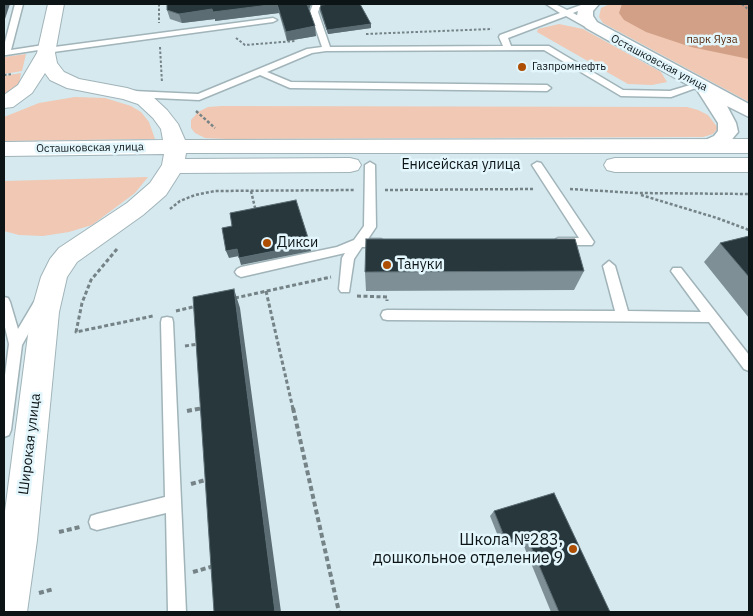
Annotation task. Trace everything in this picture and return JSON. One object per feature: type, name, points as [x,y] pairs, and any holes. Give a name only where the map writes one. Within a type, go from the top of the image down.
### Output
[{"type":"main road","points":[[5,104],[25,89],[34,77],[46,50],[56,4]]},
{"type":"main road","points":[[46,50],[48,63],[58,76],[74,84],[127,94],[145,100],[160,114],[171,129],[174,156]]},
{"type":"main road","points":[[5,104],[45,93],[82,89],[108,90]]},
{"type":"main road","name":"Енисейская улица","points":[[174,156],[370,165],[538,164],[598,155],[708,146],[749,146]]},
{"type":"main road","name":"Осташковская улица","points":[[4,148],[174,156]]},
{"type":"main road","name":"Енисейская улица","points":[[174,156],[598,155],[749,165]]},
{"type":"main road","name":"Осташковская улица","points":[[4,168],[174,156]]},
{"type":"main road","name":"Широкая улица","points":[[8,612],[19,540],[45,312],[54,277],[59,266],[68,255],[135,209],[158,189],[174,156]]},
{"type":"street","name":"Осташковская улица","points":[[591,4],[586,10],[585,16],[591,25],[749,111]]},
{"type":"street","points":[[700,85],[717,104],[728,123],[728,132],[721,140],[708,146]]},
{"type":"lane","points":[[19,4],[6,53],[46,50],[274,20]]},
{"type":"lane","points":[[317,4],[314,12],[326,49]]},
{"type":"lane","points":[[550,4],[601,31]]},
{"type":"lane","points":[[509,49],[503,37],[591,4]]},
{"type":"lane","points":[[127,94],[199,96],[310,51],[326,49],[546,48],[621,93],[671,94],[700,85]]},
{"type":"lane","points":[[260,72],[290,85],[547,88]]},
{"type":"lane","points":[[538,164],[588,242],[548,242]]},
{"type":"lane","points":[[345,289],[348,258],[370,228],[370,165]]},
{"type":"lane","points":[[241,272],[339,251],[359,243],[389,243]]},
{"type":"lane","points":[[609,266],[623,316]]},
{"type":"lane","points":[[677,271],[749,366]]},
{"type":"lane","name":"Широкая улица","points":[[4,430],[16,344],[54,277]]},
{"type":"lane","points":[[4,302],[16,344]]},
{"type":"lane","points":[[387,315],[712,317]]},
{"type":"lane","points":[[166,316],[177,612]]},
{"type":"lane","points":[[97,522],[173,496]]},
{"type":"path","points":[[742,4],[749,10]]},
{"type":"path","points":[[222,27],[245,45],[388,32],[499,28]]},
{"type":"path","points":[[161,96],[195,110],[214,128],[221,129]]},
{"type":"path","points":[[251,191],[257,215]]},
{"type":"path","points":[[636,193],[749,230]]},
{"type":"path","points":[[229,299],[346,274]]},
{"type":"path","points":[[345,289],[345,296],[387,297],[387,315]]},
{"type":"path","points":[[266,291],[339,612]]},
{"type":"path","points":[[76,332],[166,316],[202,305]]},
{"type":"path","points":[[173,496],[215,478]]},
{"type":"path","points":[[176,577],[222,564]]},
{"type":"path","points":[[36,593],[54,589]]},
{"type":"green space","name":"парк Яуза","points":[[610,4],[749,4],[749,102],[603,23],[599,17],[601,8]]},
{"type":"green space","points":[[622,4],[749,4],[749,59],[691,47],[646,32],[624,20],[619,13]]},
{"type":"green space","points":[[559,24],[583,29],[661,72],[667,82],[652,85],[628,84],[537,32],[538,29]]},
{"type":"green space","points":[[26,54],[22,71],[4,74],[4,57]]},
{"type":"green space","points":[[21,73],[19,84],[13,91],[4,95],[4,76]]},
{"type":"green space","points":[[75,97],[105,98],[131,106],[141,112],[149,122],[155,139],[4,141],[4,117],[39,103]]},
{"type":"green space","points":[[208,107],[687,107],[708,115],[718,128],[713,134],[703,137],[226,139],[205,138],[195,133],[191,128],[191,120],[198,112]]},
{"type":"green space","points":[[148,177],[135,193],[92,225],[69,232],[43,236],[19,235],[4,231],[4,181]]},
{"type":"building","points":[[167,4],[277,4],[213,12],[212,9],[179,14],[167,10]]},
{"type":"building","points":[[277,4],[307,4],[315,26],[286,32]]},
{"type":"building","points":[[360,4],[371,24],[327,30],[320,8],[321,5]]},
{"type":"building","name":"Дикси","points":[[296,200],[310,244],[239,258],[237,249],[226,251],[222,228],[232,226],[230,213]]},
{"type":"building","points":[[749,236],[749,277],[720,243]]},
{"type":"building","points":[[366,239],[575,239],[584,271],[365,272]]},
{"type":"building","points":[[234,289],[275,612],[214,612],[193,297]]},
{"type":"building","points":[[554,493],[610,612],[559,612],[526,535],[506,541],[494,511]]},
{"type":"place","name":"Газпромнефть","points":[[522,67]]},
{"type":"place","name":"Дикси","points":[[267,243]]},
{"type":"place","name":"Тануки","points":[[387,265]]},
{"type":"place","name":"Школа №283, дошкольное отделение 9","points":[[573,549]]}]
